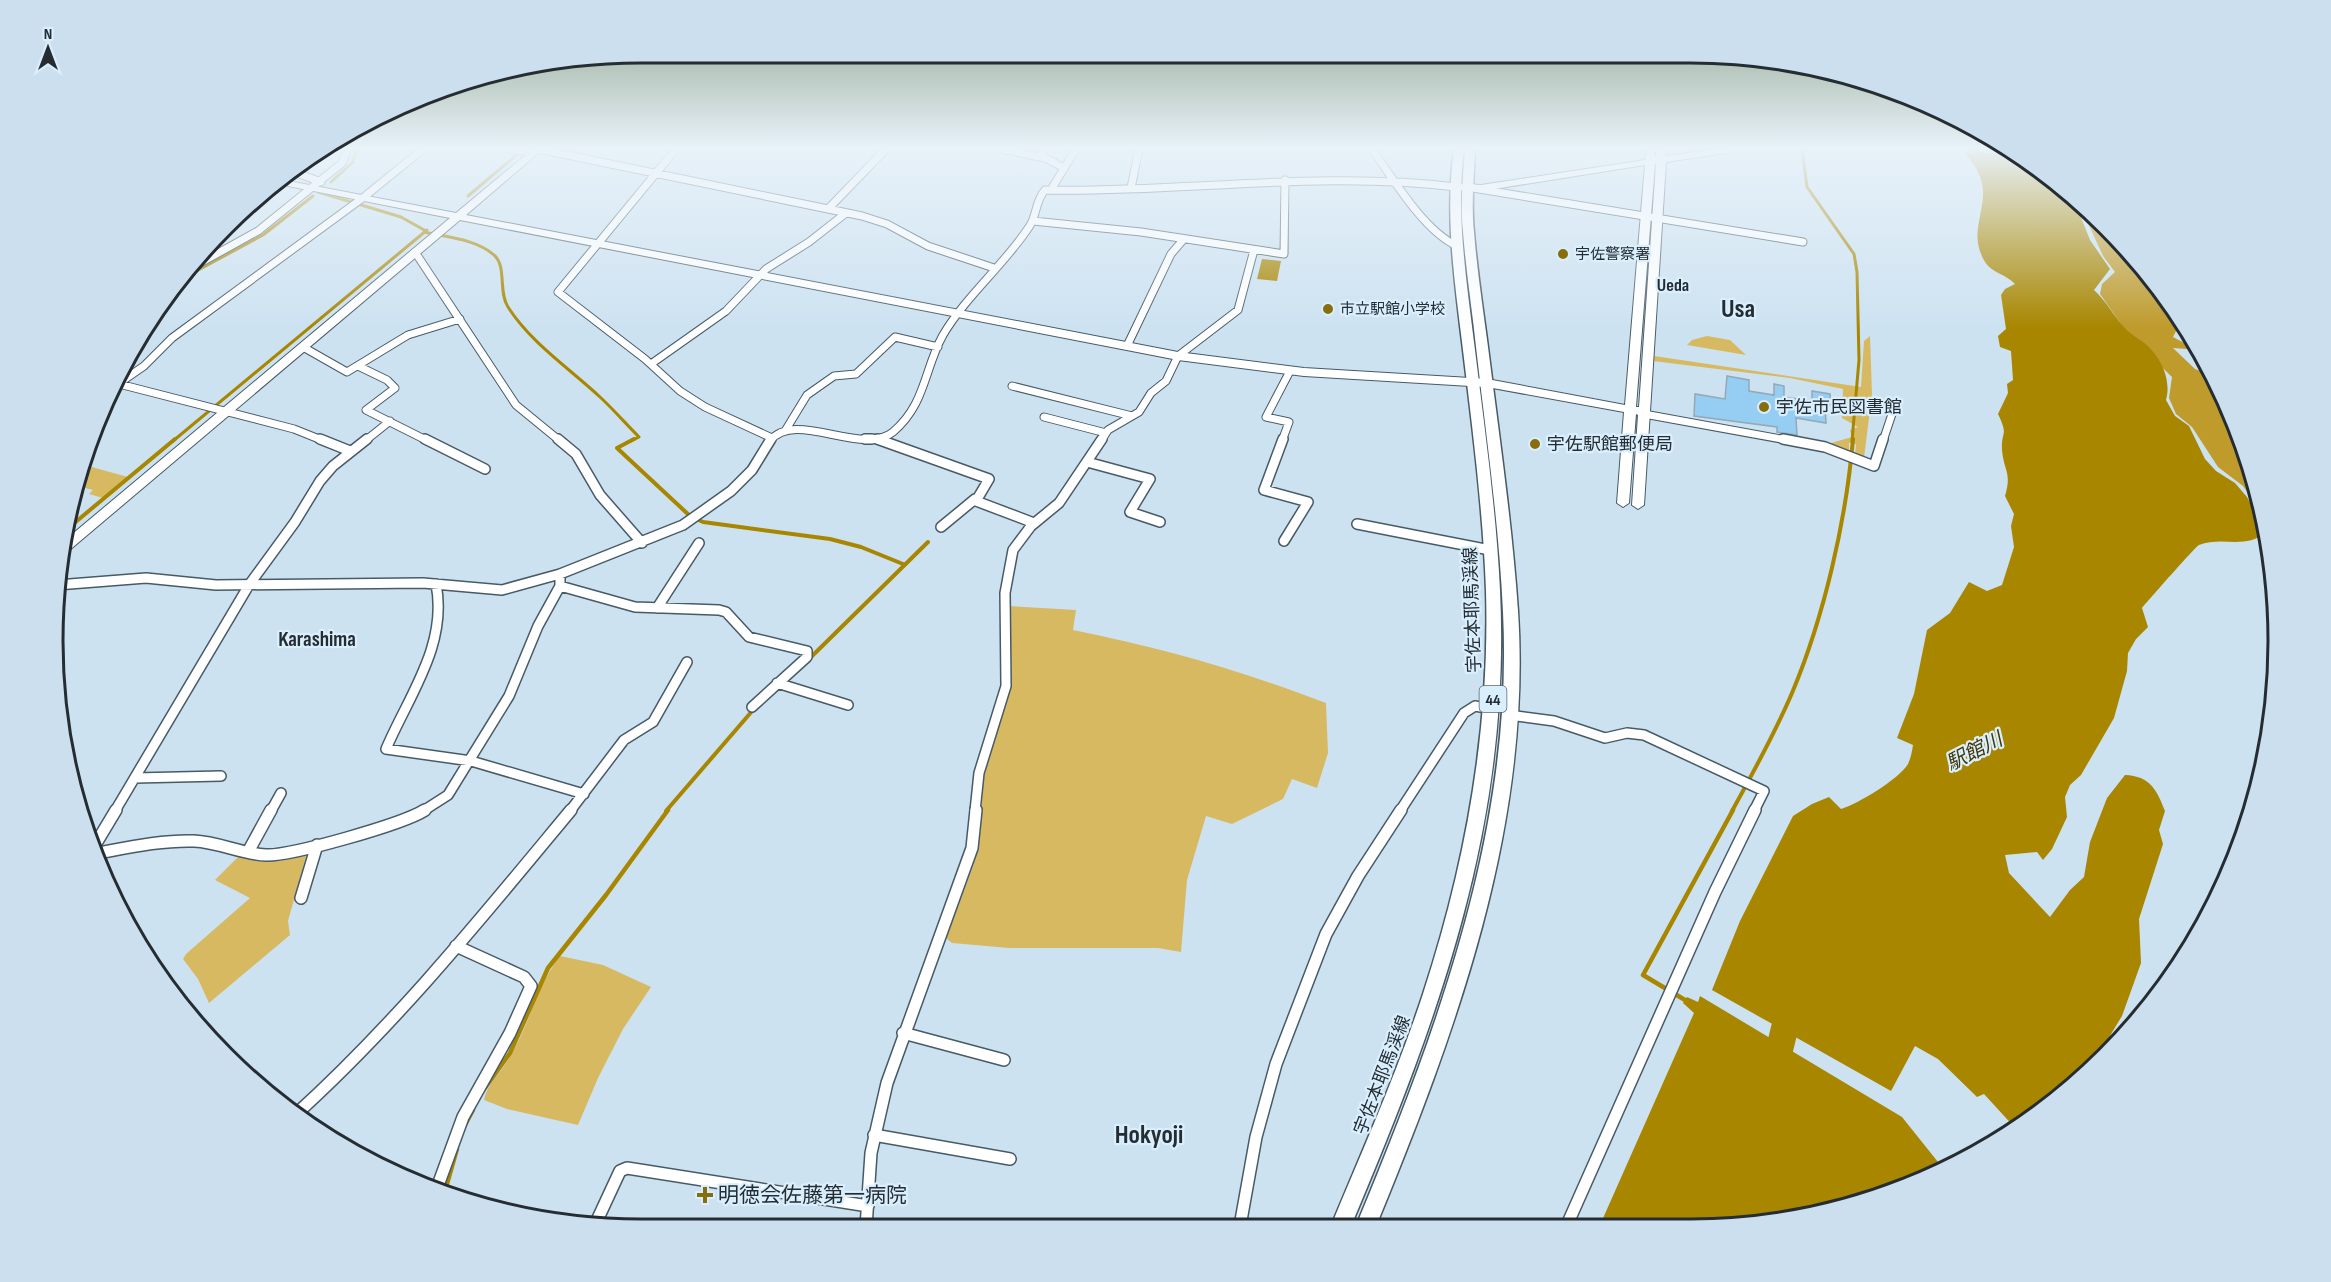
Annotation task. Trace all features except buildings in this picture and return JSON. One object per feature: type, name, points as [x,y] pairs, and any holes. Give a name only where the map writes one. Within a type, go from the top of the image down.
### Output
[{"type":"main road","name":"宇佐本耶馬渓線","points":[[1369,1219],[1428,1074],[1461,975],[1493,844],[1503,781],[1512,662],[1509,579],[1457,246],[1463,209]]},
{"type":"main road","name":"宇佐本耶馬渓線","points":[[1344,1219],[1404,1077],[1444,961],[1474,843],[1486,776],[1495,640],[1467,209]]},
{"type":"street","points":[[205,261],[258,231],[286,209]]},
{"type":"street","points":[[127,378],[144,366],[172,338],[348,209]]},
{"type":"street","points":[[427,209],[1178,356],[1290,371],[1480,383],[1825,447],[1874,466],[1893,411],[1896,410]]},
{"type":"street","points":[[72,542],[467,209]]},
{"type":"street","points":[[627,209],[559,290],[559,294],[651,363],[672,384],[699,403],[772,438]]},
{"type":"street","points":[[828,209],[882,222],[928,246],[994,268]]},
{"type":"street","points":[[876,439],[893,432],[914,408],[925,387],[938,347],[994,268],[1033,221],[1036,209]]},
{"type":"street","points":[[1033,221],[1141,232],[1284,254],[1285,209]]},
{"type":"street","points":[[1416,209],[1441,239],[1457,246]]},
{"type":"street","points":[[1595,209],[1803,242]]},
{"type":"street","points":[[1623,503],[1630,410],[1653,209]]},
{"type":"street","points":[[651,363],[726,311],[770,266],[809,242],[846,213]]},
{"type":"street","points":[[1638,505],[1652,218]]},
{"type":"street","points":[[1127,346],[1171,254],[1183,240]]},
{"type":"street","points":[[867,1219],[874,1135],[887,1083],[903,1033],[969,863],[975,836],[979,773],[1006,686],[1005,601],[1010,557],[1016,543],[1034,523],[1059,503],[1106,433],[1113,426],[1138,412],[1151,393],[1166,381],[1178,356],[1241,307],[1254,250]]},
{"type":"street","points":[[415,252],[516,405],[576,454],[600,495],[642,543]]},
{"type":"street","points":[[303,347],[344,372],[350,371],[408,335],[460,319]]},
{"type":"street","points":[[66,584],[146,578],[205,585],[436,584],[502,590],[560,574],[683,525],[731,491],[752,470],[772,438],[785,431],[807,395],[834,376],[856,374],[895,337],[938,347]]},
{"type":"street","points":[[358,366],[380,376],[394,386],[392,391],[365,409],[485,469]]},
{"type":"street","points":[[1284,541],[1308,502],[1264,490],[1289,422],[1266,417],[1290,371]]},
{"type":"street","points":[[1012,386],[1132,416]]},
{"type":"street","points":[[122,388],[294,429],[350,451]]},
{"type":"street","points":[[1044,417],[1106,433]]},
{"type":"street","points":[[99,840],[249,585],[295,522],[320,481],[350,451],[390,421]]},
{"type":"street","points":[[785,431],[876,439],[989,479],[990,482],[975,499],[941,527]]},
{"type":"street","points":[[1087,462],[1150,479],[1130,512],[1160,522]]},
{"type":"street","points":[[975,499],[986,506],[1034,523]]},
{"type":"street","points":[[1357,524],[1490,550]]},
{"type":"street","points":[[657,608],[699,543]]},
{"type":"street","points":[[103,851],[192,841],[271,855],[372,831],[426,810],[452,791],[509,696],[538,626],[560,586],[560,574]]},
{"type":"street","points":[[436,584],[442,611],[439,626],[424,668],[386,749],[471,761],[584,794]]},
{"type":"street","points":[[560,586],[624,605],[723,611],[749,637],[809,653],[752,707]]},
{"type":"street","points":[[302,1109],[348,1067],[456,946],[584,794],[624,740],[653,722],[687,662]]},
{"type":"street","points":[[777,683],[848,705]]},
{"type":"street","points":[[1241,1219],[1256,1137],[1276,1064],[1330,926],[1358,876],[1464,713],[1475,706],[1492,709]]},
{"type":"street","points":[[1509,715],[1554,722],[1605,738],[1627,733],[1644,735],[1764,791],[1715,892],[1570,1219]]},
{"type":"street","points":[[135,778],[221,776]]},
{"type":"street","points":[[248,852],[280,793]]},
{"type":"street","points":[[301,898],[318,845]]},
{"type":"street","points":[[439,1182],[457,1130],[510,1033],[531,986],[524,977],[456,946]]},
{"type":"street","points":[[903,1033],[1004,1060]]},
{"type":"street","points":[[874,1135],[1010,1159]]},
{"type":"street","points":[[598,1218],[620,1171],[627,1168],[868,1206]]},
{"type":"shaded area","points":[[2087,221],[2149,289],[2178,331],[2173,337],[2188,348],[2173,348],[2195,369],[2201,371],[2224,420],[2249,494],[2243,486],[2218,467],[2192,427],[2176,414],[2169,398],[2172,377],[2128,334],[2100,294],[2102,284],[2115,272],[2103,256]]},
{"type":"shaded area","points":[[1707,336],[1730,340],[1746,355],[1687,345],[1692,340]]},
{"type":"shaded area","points":[[1870,336],[1872,394],[1864,458],[1855,455],[1856,444],[1849,443],[1849,453],[1831,446],[1831,443],[1852,437],[1850,430],[1858,427],[1842,418],[1843,389],[1790,378],[1653,361],[1654,356],[1861,387],[1864,341]]},
{"type":"shaded area","points":[[90,467],[128,477],[103,498],[89,494],[93,490],[84,488]]},
{"type":"shaded area","points":[[1008,606],[1076,610],[1073,630],[1201,661],[1326,703],[1328,753],[1317,788],[1292,779],[1283,799],[1232,824],[1206,816],[1187,880],[1181,952],[1158,948],[1009,948],[952,943],[946,938],[973,866],[979,843],[984,771],[1009,693]]},
{"type":"shaded area","points":[[307,853],[288,921],[290,935],[209,1003],[198,979],[183,959],[250,898],[215,880],[239,856]]},
{"type":"shaded area","points":[[560,956],[603,965],[651,987],[623,1029],[598,1078],[578,1125],[507,1109],[484,1100],[491,1084],[505,1065],[522,1034],[545,981]]},
{"type":"water","points":[[1981,209],[2074,209],[2080,214],[2090,240],[2110,269],[2094,290],[2126,329],[2155,354],[2166,376],[2166,400],[2175,416],[2189,426],[2205,459],[2216,471],[2235,483],[2247,497],[2252,506],[2258,537],[2242,542],[2216,542],[2199,545],[2142,608],[2148,627],[2136,639],[2128,653],[2127,671],[2114,718],[2081,775],[2070,785],[2065,797],[2067,817],[2052,849],[2043,860],[2037,852],[2005,855],[2009,873],[2050,917],[2070,890],[2084,877],[2090,842],[2107,798],[2125,775],[2147,781],[2159,797],[2165,811],[2159,830],[2163,844],[2139,919],[2141,963],[2122,1016],[2099,1050],[2042,1100],[2010,1123],[1984,1094],[1977,1097],[1938,1059],[1915,1046],[1891,1091],[1712,990],[1740,921],[1793,816],[1829,797],[1841,809],[1867,797],[1903,770],[1911,757],[1913,745],[1897,738],[1914,694],[1927,630],[1950,613],[1969,582],[1987,591],[2002,585],[2014,547],[2011,526],[2014,514],[2005,496],[2008,482],[2002,450],[2004,430],[1998,414],[2008,393],[2007,384],[2013,380],[2011,351],[2000,347],[1998,336],[2006,329],[2001,295],[2005,289],[2015,284],[1985,262],[1979,248],[1978,234]]},
{"type":"water","points":[[1262,259],[1281,261],[1277,281],[1257,279]]},
{"type":"water","points":[[1700,996],[1902,1117],[1938,1162],[1876,1188],[1803,1208],[1728,1218],[1603,1219],[1694,1013],[1683,1003],[1687,997],[1698,1002]]},
{"type":"waterway","points":[[197,270],[263,235],[297,209]]},
{"type":"waterway","points":[[374,209],[401,217],[426,231]]},
{"type":"waterway","points":[[1822,209],[1854,254],[1857,272],[1859,360],[1852,441]]},
{"type":"waterway","points":[[173,441],[424,232]]},
{"type":"waterway","points":[[424,232],[470,242],[494,255],[502,272],[505,301],[517,320],[539,344],[600,397],[639,437],[631,441]]},
{"type":"waterway","points":[[75,522],[175,439]]},
{"type":"waterway","points":[[634,439],[617,448],[690,516],[703,522],[830,539],[861,547],[903,564]]},
{"type":"waterway","points":[[1732,811],[1764,753],[1804,664],[1832,568],[1845,503],[1853,439]]},
{"type":"waterway","points":[[808,660],[928,542]]},
{"type":"waterway","points":[[666,811],[753,710]]},
{"type":"waterway","points":[[485,1088],[510,1053],[548,968],[606,895],[668,810]]},
{"type":"waterway","points":[[1685,1000],[1643,975],[1733,810]]},
{"type":"waterway","name":"駅館川","points":[[1774,1072],[1791,1002]]},
{"type":"waterway","points":[[465,1125],[473,1110]]},
{"type":"waterway","points":[[447,1185],[457,1149]]},
{"type":"place","name":"宇佐警察署","points":[[1563,254]]},
{"type":"place","name":"市立駅館小学校","points":[[1328,309]]},
{"type":"place","name":"宇佐市民図書館","points":[[1764,407]]},
{"type":"place","name":"宇佐駅館郵便局","points":[[1535,444]]},
{"type":"place","name":"明徳会佐藤第一病院","points":[[705,1195]]},
{"type":"district","name":"Ueda","points":[[1673,285]]},
{"type":"district","name":"Usa","points":[[1738,308]]},
{"type":"district","name":"Karashima","points":[[317,639]]},
{"type":"district","name":"Hokyoji","points":[[1149,1134]]}]
